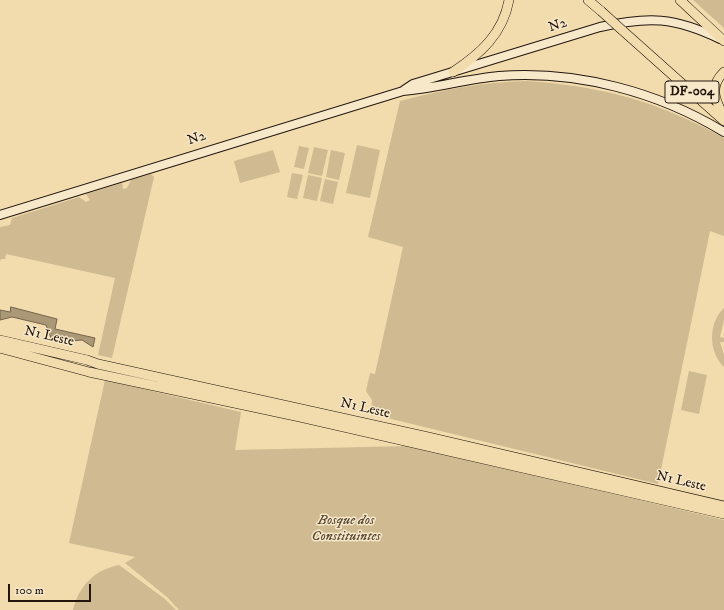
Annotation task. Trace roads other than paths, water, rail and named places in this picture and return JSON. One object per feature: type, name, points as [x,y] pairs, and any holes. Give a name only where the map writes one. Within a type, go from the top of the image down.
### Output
[{"type":"highway","points":[[452,72],[474,58],[486,47],[504,20],[509,0]]},
{"type":"highway","name":"DF-004","points":[[588,0],[724,121]]},
{"type":"highway","points":[[680,0],[724,41]]},
{"type":"highway","points":[[724,72],[717,79],[714,86],[715,96],[724,116]]},
{"type":"highway","name":"N1 Leste","points":[[0,340],[87,360],[98,364],[428,437],[724,506]]},
{"type":"highway","name":"N1 Leste","points":[[0,348],[90,372],[300,417],[724,514]]},
{"type":"main road","name":"N2","points":[[403,91],[413,84],[624,21],[646,19],[673,21],[696,28],[724,41]]},
{"type":"main road","name":"N2","points":[[0,215],[403,91],[465,80],[501,76],[576,79],[650,96],[724,132]]},
{"type":"park label","name":"Bosque dos Constituintes","points":[[346,530]]}]
